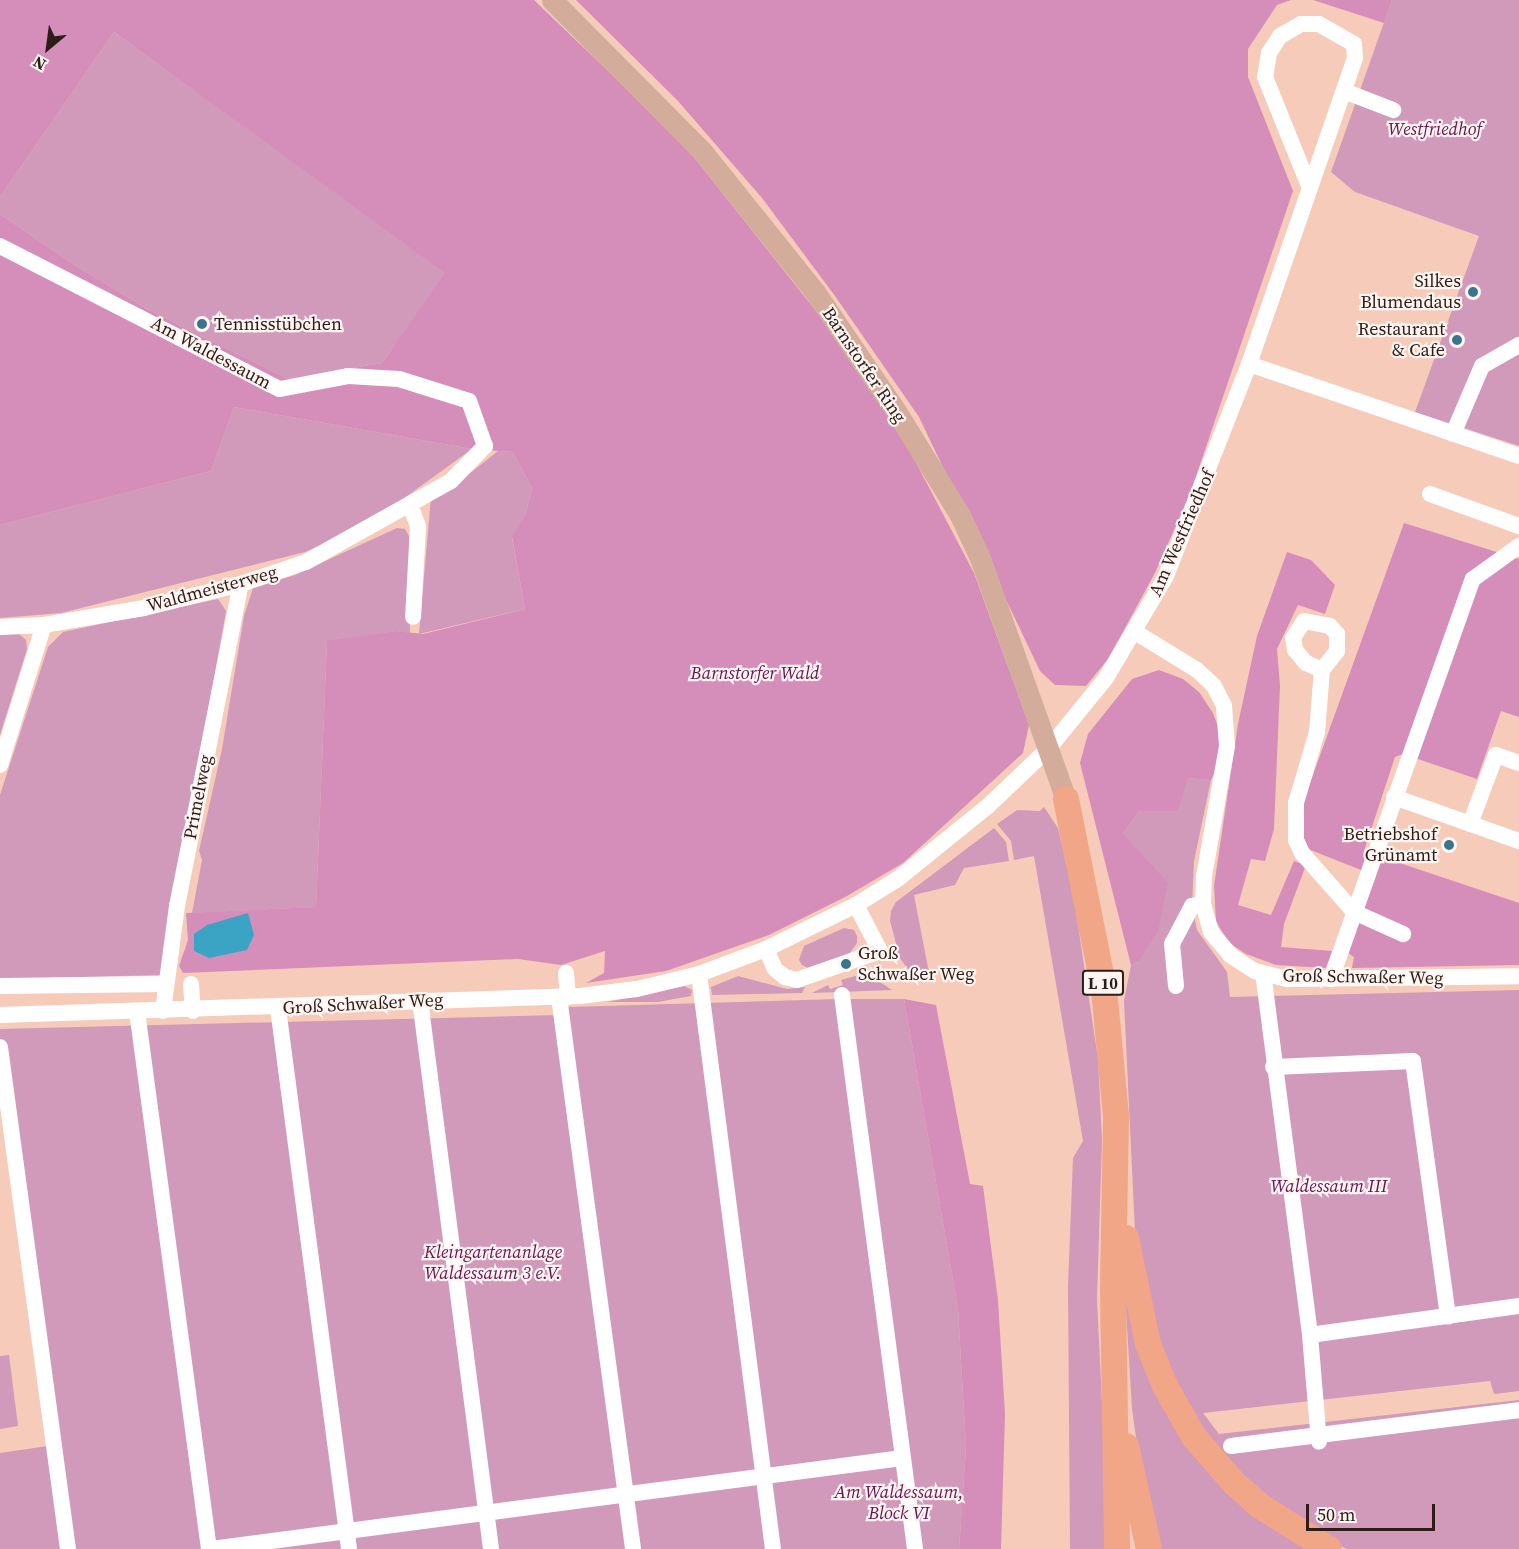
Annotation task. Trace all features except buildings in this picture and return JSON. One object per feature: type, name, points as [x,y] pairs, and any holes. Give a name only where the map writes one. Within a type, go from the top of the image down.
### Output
[{"type":"highway","name":"L 10","points":[[1066,799],[1104,989],[1118,1169]]},
{"type":"highway","points":[[1118,1169],[1113,1290],[1117,1396],[1113,1467],[1118,1549]]},
{"type":"highway","points":[[1118,1169],[1137,1301],[1148,1344],[1178,1412],[1235,1484],[1285,1525],[1329,1549]]},
{"type":"highway","points":[[1117,1396],[1149,1549]]},
{"type":"main road","name":"Barnstorfer Ring","points":[[552,0],[709,159],[815,292],[896,411],[960,515],[980,558],[1066,799]]},
{"type":"street","name":"Am Westfriedhof","points":[[1049,748],[1106,678],[1166,576],[1249,364],[1355,58],[1354,44],[1319,24],[1300,24],[1280,36],[1269,53],[1265,77],[1309,186]]},
{"type":"street","points":[[1344,91],[1393,110]]},
{"type":"street","name":"Am Waldessaum","points":[[0,246],[280,389],[348,376],[399,379],[469,401],[485,446],[451,481],[410,505]]},
{"type":"street","points":[[1453,434],[1482,366],[1519,345]]},
{"type":"street","points":[[1249,364],[1519,456]]},
{"type":"street","points":[[1430,494],[1519,526]]},
{"type":"street","points":[[410,505],[418,526],[413,617]]},
{"type":"street","name":"Waldmeisterweg","points":[[0,627],[44,625],[144,608],[241,584],[306,562],[410,505]]},
{"type":"street","points":[[1331,979],[1394,796],[1473,579],[1519,546]]},
{"type":"street","name":"Primelweg","points":[[163,1011],[177,906],[241,584]]},
{"type":"street","points":[[0,765],[44,625]]},
{"type":"street","name":"Groß Schwaßer Weg","points":[[1135,632],[1197,670],[1214,686],[1224,706],[1227,746],[1204,876],[1203,904],[1211,932],[1230,955],[1255,971],[1288,979],[1519,975]]},
{"type":"street","points":[[1322,670],[1317,732],[1296,803],[1296,840],[1302,853],[1354,912],[1403,934]]},
{"type":"street","name":"Groß Schwaßer Weg","points":[[0,1015],[193,1011],[420,1000],[563,997],[637,989],[699,974],[766,950],[856,905],[924,860],[1049,748]]},
{"type":"street","points":[[1470,824],[1496,755],[1519,763]]},
{"type":"street","points":[[1394,796],[1519,841]]},
{"type":"street","points":[[1176,986],[1172,945],[1192,906],[1203,904]]},
{"type":"street","points":[[766,950],[775,969],[785,977],[797,980],[880,951],[856,905]]},
{"type":"street","points":[[566,973],[563,997],[633,1549]]},
{"type":"street","points":[[699,974],[773,1549]]},
{"type":"street","points":[[1264,980],[1273,1067],[1310,1335],[1319,1438]]},
{"type":"street","points":[[0,986],[165,984]]},
{"type":"street","points":[[191,984],[193,1011]]},
{"type":"street","points":[[842,995],[915,1549]]},
{"type":"street","points":[[420,1000],[491,1549]]},
{"type":"street","points":[[278,1008],[349,1549]]},
{"type":"street","points":[[137,1011],[210,1549],[902,1458]]},
{"type":"street","points":[[0,1047],[68,1549]]},
{"type":"street","points":[[1273,1067],[1413,1061],[1448,1317]]},
{"type":"street","points":[[1310,1335],[1519,1306]]},
{"type":"street","points":[[1230,1446],[1319,1438],[1519,1410]]},
{"type":"green space","name":"Barnstorfer Wald","points":[[0,0],[534,0],[681,141],[816,311],[903,438],[974,573],[1029,725],[1023,753],[903,863],[847,896],[769,935],[666,971],[586,983],[604,973],[605,951],[561,965],[518,959],[183,973],[179,966],[188,940],[186,913],[316,907],[327,641],[395,631],[423,634],[525,609],[512,537],[526,513],[532,488],[513,452],[472,449],[234,407],[211,471],[0,525],[0,214],[73,264],[149,310],[288,379],[382,363],[445,273],[114,32],[0,197]]},
{"type":"green space","points":[[576,0],[1291,0],[1277,5],[1248,49],[1248,77],[1293,191],[1190,494],[1155,573],[1108,659],[1086,686],[1055,685],[1040,671],[919,417],[835,296],[762,198],[678,101]]},
{"type":"green space","points":[[1313,0],[1392,0],[1384,23]]},
{"type":"green space","name":"Westfriedhof","points":[[1392,0],[1519,0],[1519,446],[1415,412],[1479,236],[1355,192],[1331,172]]},
{"type":"green space","points":[[114,32],[446,273],[382,363],[288,379],[149,310],[73,264],[0,214],[0,197]]},
{"type":"green space","points":[[234,407],[472,449],[367,525],[305,552],[61,613],[0,618],[0,525],[211,471]]},
{"type":"green space","points":[[498,451],[513,452],[532,488],[526,513],[512,538],[525,609],[419,634],[431,497],[454,486]]},
{"type":"green space","points":[[1404,523],[1519,559],[1519,717],[1501,711],[1477,779],[1403,754],[1395,757],[1364,851],[1519,903],[1519,965],[1352,968],[1354,957],[1345,951],[1376,876],[1293,843],[1301,808]]},
{"type":"green space","points":[[397,528],[405,529],[409,536],[410,633],[395,631],[327,642],[316,907],[192,913],[202,860],[199,851],[222,749],[244,616],[253,588],[295,575]]},
{"type":"green space","points":[[1287,552],[1311,560],[1335,585],[1325,614],[1298,605],[1277,649],[1280,686],[1274,829],[1265,861],[1251,859],[1238,905],[1271,915],[1294,861],[1306,865],[1284,924],[1281,947],[1332,951],[1326,968],[1276,965],[1246,954],[1228,942],[1216,921],[1214,886],[1238,724],[1257,636]]},
{"type":"green space","points":[[218,599],[226,611],[161,975],[0,979],[0,795],[48,647],[63,632]]},
{"type":"green space","points":[[19,634],[26,640],[27,649],[0,735],[0,635]]},
{"type":"green space","points":[[1159,670],[1183,679],[1199,692],[1213,713],[1221,735],[1220,762],[1211,780],[1188,778],[1178,811],[1139,811],[1123,834],[1168,883],[1158,931],[1139,961],[1131,965],[1080,763],[1088,734],[1132,679]]},
{"type":"green space","name":"Waldessaum III","points":[[1188,778],[1211,780],[1194,861],[1192,906],[1197,930],[1227,972],[1230,997],[1519,990],[1519,1391],[1494,1394],[1490,1381],[1203,1413],[1219,1434],[1519,1400],[1519,1549],[1347,1549],[1327,1540],[1268,1503],[1187,1411],[1153,1342],[1135,1232],[1124,1001],[1131,965],[1139,961],[1123,834],[1139,811]]},
{"type":"green space","points":[[1044,807],[1058,828],[1074,898],[1098,1059],[1102,1140],[1097,1299],[1109,1549],[1070,1549],[1068,1286],[1073,1158],[1083,1141],[1034,856],[1014,860],[1011,841],[997,824],[1017,810],[1040,811]]},
{"type":"green space","points":[[994,828],[1006,842],[1009,861],[964,868],[955,885],[914,895],[931,983],[915,978],[892,948],[897,947],[890,921],[891,911],[896,902]]},
{"type":"green space","points":[[844,928],[854,930],[857,936],[857,943],[849,954],[808,968],[802,965],[799,960],[804,946]]},
{"type":"green space","points":[[866,973],[892,990],[812,993],[828,985],[830,989],[843,985],[841,980]]},
{"type":"green space","points":[[738,976],[787,989],[805,987],[802,993],[712,995],[711,987]]},
{"type":"green space","points":[[684,986],[692,990],[691,996],[658,1002],[607,1002]]},
{"type":"green space","name":"Kleingartenanlage Waldessaum 3 e.V.","points":[[904,999],[958,1309],[966,1447],[959,1549],[0,1549],[0,1453],[48,1446],[0,1092],[0,1029],[561,1015],[569,1007]]},
{"type":"green space","points":[[904,999],[936,1005],[970,1184],[983,1186],[998,1300],[1005,1414],[1001,1549],[959,1549],[966,1447],[958,1309]]},
{"type":"green space","points":[[1125,1294],[1162,1401],[1313,1549],[1161,1549],[1140,1465],[1132,1409]]},
{"type":"green space","points":[[9,1355],[18,1426],[0,1429],[0,1356]]},
{"type":"water","points":[[248,913],[254,935],[247,950],[209,958],[194,951],[194,934],[207,925]]},
{"type":"place","name":"Silkes Blumendaus","points":[[1473,292]]},
{"type":"place","name":"Tennisstübchen","points":[[202,324]]},
{"type":"place","name":"Restaurant & Cafe","points":[[1457,340]]},
{"type":"place","name":"Betriebshof Grünamt","points":[[1449,845]]},
{"type":"place","name":"Groß Schwaßer Weg","points":[[846,964]]},
{"type":"park label","name":"Am Waldessaum, Block VI","points":[[899,1503]]}]
